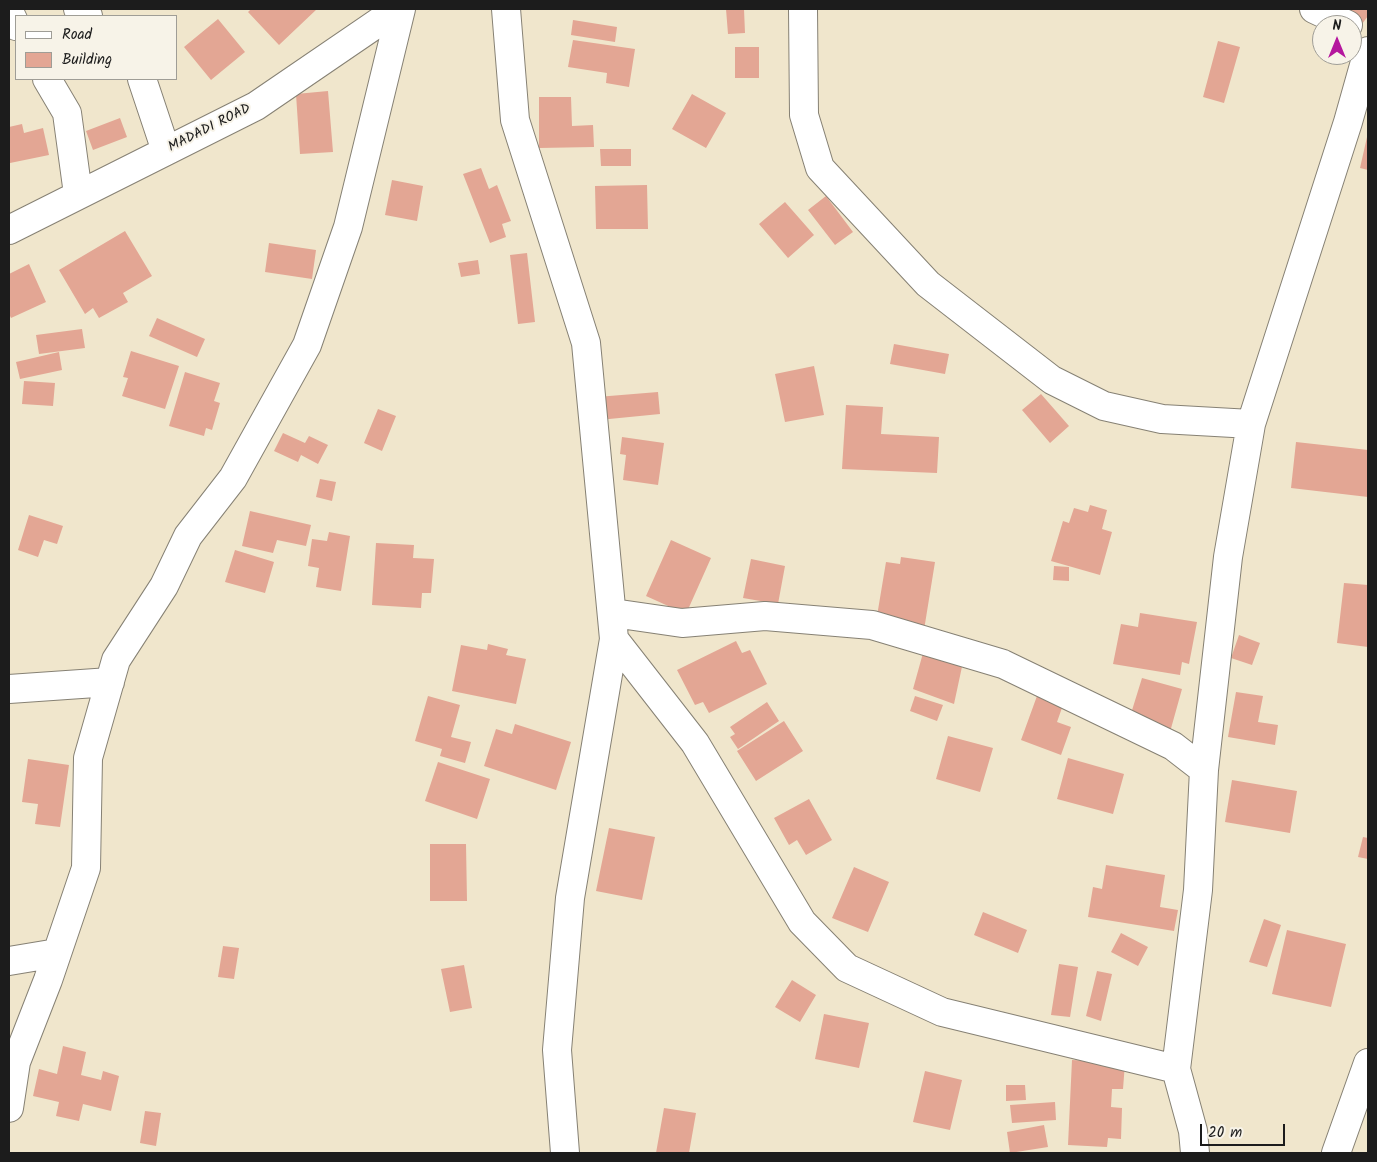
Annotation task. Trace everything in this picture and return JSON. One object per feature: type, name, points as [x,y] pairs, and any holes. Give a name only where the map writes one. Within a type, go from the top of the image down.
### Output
[{"type":"street","name":"MADADI ROAD","points":[[9,230],[256,106],[400,9]]},
{"type":"street","points":[[9,1108],[16,1062],[57,953],[86,868],[88,758],[116,660],[164,586],[188,536],[233,478],[307,345],[348,227],[400,9]]},
{"type":"street","points":[[506,9],[515,120],[586,343],[613,626],[570,898],[557,1050],[565,1153]]},
{"type":"street","points":[[803,9],[804,115],[820,168],[928,284],[1052,380],[1104,406],[1162,419],[1251,424]]},
{"type":"street","points":[[1314,9],[1327,15]]},
{"type":"street","points":[[9,11],[15,24]]},
{"type":"street","points":[[1195,1153],[1193,1131],[1176,1069],[1198,890],[1204,770],[1228,557],[1251,424],[1348,122],[1368,51]]},
{"type":"street","points":[[48,80],[67,113],[78,194]]},
{"type":"street","points":[[142,80],[166,152]]},
{"type":"street","points":[[613,626],[682,623],[765,616],[872,625],[1003,664],[1173,746],[1204,770]]},
{"type":"street","points":[[613,626],[695,743],[802,922],[848,968],[942,1012],[1176,1069]]},
{"type":"street","points":[[9,689],[110,682]]},
{"type":"street","points":[[9,961],[57,953]]},
{"type":"street","points":[[1336,1153],[1368,1063]]},
{"type":"building","points":[[251,9],[317,9],[279,45],[248,12]]},
{"type":"building","points":[[726,9],[744,9],[745,33],[728,34]]},
{"type":"building","points":[[1339,9],[1368,9],[1368,16],[1362,24],[1362,15],[1348,15]]},
{"type":"building","points":[[218,19],[245,52],[211,80],[184,47]]},
{"type":"building","points":[[573,20],[617,27],[615,42],[571,35]]},
{"type":"building","points":[[573,40],[635,49],[629,87],[606,83],[607,73],[568,67]]},
{"type":"building","points":[[1218,41],[1240,47],[1224,103],[1203,97]]},
{"type":"building","points":[[735,47],[759,47],[759,78],[735,78]]},
{"type":"building","points":[[328,91],[333,152],[300,154],[296,94]]},
{"type":"building","points":[[692,94],[726,113],[706,148],[672,129]]},
{"type":"building","points":[[539,97],[571,97],[572,126],[593,125],[594,147],[539,148]]},
{"type":"building","points":[[120,118],[127,137],[93,150],[86,131]]},
{"type":"building","points":[[22,124],[24,133],[43,128],[49,155],[10,163],[9,127]]},
{"type":"building","points":[[1368,137],[1368,170],[1360,168]]},
{"type":"building","points":[[600,149],[631,149],[631,166],[601,166]]},
{"type":"building","points":[[481,168],[489,189],[497,185],[511,221],[502,224],[506,237],[490,243],[463,174]]},
{"type":"building","points":[[392,180],[423,186],[417,221],[385,215]]},
{"type":"building","points":[[647,185],[648,229],[596,229],[595,186]]},
{"type":"building","points":[[826,196],[853,232],[835,245],[808,210]]},
{"type":"building","points":[[785,202],[814,235],[788,258],[759,224]]},
{"type":"building","points":[[125,231],[152,276],[123,293],[128,302],[99,318],[93,308],[85,314],[59,270]]},
{"type":"building","points":[[269,243],[316,250],[312,279],[265,272]]},
{"type":"building","points":[[527,253],[535,322],[518,324],[510,255]]},
{"type":"building","points":[[478,260],[480,274],[461,277],[458,263]]},
{"type":"building","points":[[29,264],[46,302],[11,318],[9,314],[9,274]]},
{"type":"building","points":[[157,318],[205,339],[197,357],[149,336]]},
{"type":"building","points":[[82,329],[85,348],[39,354],[36,335]]},
{"type":"building","points":[[894,344],[949,354],[945,374],[890,364]]},
{"type":"building","points":[[131,351],[179,366],[165,409],[122,396],[128,378],[123,377]]},
{"type":"building","points":[[59,352],[62,370],[20,379],[16,362]]},
{"type":"building","points":[[814,366],[824,415],[785,422],[775,374]]},
{"type":"building","points":[[185,372],[220,383],[214,401],[220,403],[212,430],[206,428],[204,436],[169,426]]},
{"type":"building","points":[[24,381],[55,383],[53,406],[22,404]]},
{"type":"building","points":[[658,392],[660,414],[599,420],[597,397]]},
{"type":"building","points":[[1041,394],[1069,426],[1050,443],[1022,410]]},
{"type":"building","points":[[846,405],[883,407],[881,434],[939,437],[937,473],[842,469]]},
{"type":"building","points":[[378,409],[396,416],[382,451],[364,443]]},
{"type":"building","points":[[283,433],[305,443],[309,436],[328,445],[318,464],[301,455],[298,462],[274,451]]},
{"type":"building","points":[[622,437],[664,443],[658,485],[623,480],[626,455],[620,454]]},
{"type":"building","points":[[1296,442],[1368,450],[1368,497],[1291,488]]},
{"type":"building","points":[[320,479],[336,482],[332,501],[316,497]]},
{"type":"building","points":[[1090,505],[1107,510],[1102,529],[1112,532],[1100,575],[1051,561],[1063,521],[1069,523],[1074,508],[1088,512]]},
{"type":"building","points":[[250,511],[311,525],[306,546],[277,540],[273,553],[242,546]]},
{"type":"building","points":[[29,515],[63,526],[57,544],[44,540],[38,557],[18,550]]},
{"type":"building","points":[[329,532],[350,536],[341,591],[316,587],[319,568],[308,566],[312,539],[327,541]]},
{"type":"building","points":[[671,540],[711,558],[686,614],[646,596]]},
{"type":"building","points":[[376,543],[414,545],[413,558],[434,559],[431,593],[422,593],[421,608],[372,605]]},
{"type":"building","points":[[235,550],[274,562],[265,593],[225,582]]},
{"type":"building","points":[[901,557],[935,562],[924,630],[876,622],[886,562],[900,564]]},
{"type":"building","points":[[751,559],[785,566],[778,604],[743,598]]},
{"type":"building","points":[[1054,566],[1069,567],[1069,581],[1053,580]]},
{"type":"building","points":[[1344,583],[1368,585],[1368,647],[1337,643]]},
{"type":"building","points":[[1140,613],[1197,622],[1189,664],[1182,662],[1180,675],[1113,664],[1121,624],[1138,627]]},
{"type":"building","points":[[1239,635],[1260,643],[1252,665],[1231,658]]},
{"type":"building","points":[[736,641],[742,653],[750,650],[767,684],[709,713],[703,702],[695,705],[677,670]]},
{"type":"building","points":[[488,644],[508,649],[506,655],[526,659],[516,704],[452,691],[461,645],[487,650]]},
{"type":"building","points":[[923,653],[963,662],[954,704],[913,689]]},
{"type":"building","points":[[1142,678],[1182,689],[1170,732],[1129,720]]},
{"type":"building","points":[[1236,692],[1263,696],[1258,722],[1278,725],[1275,745],[1228,737]]},
{"type":"building","points":[[428,696],[460,705],[451,737],[471,742],[465,763],[440,756],[442,749],[415,741]]},
{"type":"building","points":[[915,696],[943,705],[937,721],[910,711]]},
{"type":"building","points":[[1037,696],[1063,705],[1057,722],[1071,727],[1061,755],[1021,740]]},
{"type":"building","points":[[767,702],[779,721],[738,749],[730,737],[735,734],[730,727]]},
{"type":"building","points":[[784,721],[803,751],[756,781],[737,751]]},
{"type":"building","points":[[515,724],[571,742],[556,790],[484,766],[496,729],[512,734]]},
{"type":"building","points":[[948,736],[993,748],[980,792],[936,779]]},
{"type":"building","points":[[1068,758],[1124,774],[1113,814],[1057,799]]},
{"type":"building","points":[[28,759],[69,765],[60,827],[35,824],[38,804],[22,802]]},
{"type":"building","points":[[438,762],[490,779],[477,819],[425,801]]},
{"type":"building","points":[[1232,780],[1297,791],[1290,833],[1225,822]]},
{"type":"building","points":[[809,799],[832,840],[806,855],[797,840],[789,845],[774,818]]},
{"type":"building","points":[[609,828],[655,837],[642,900],[596,891]]},
{"type":"building","points":[[1363,837],[1368,838],[1368,859],[1358,857]]},
{"type":"building","points":[[430,844],[466,844],[467,901],[430,901]]},
{"type":"building","points":[[1106,865],[1165,875],[1160,907],[1178,910],[1174,931],[1088,917],[1093,887],[1102,889]]},
{"type":"building","points":[[854,867],[889,882],[868,932],[832,918]]},
{"type":"building","points":[[983,912],[1027,930],[1018,953],[974,935]]},
{"type":"building","points":[[1264,919],[1281,925],[1267,967],[1249,962]]},
{"type":"building","points":[[1287,930],[1346,944],[1331,1007],[1272,994]]},
{"type":"building","points":[[1121,933],[1148,947],[1138,966],[1111,952]]},
{"type":"building","points":[[223,946],[239,948],[234,979],[218,977]]},
{"type":"building","points":[[1059,964],[1078,967],[1070,1017],[1051,1015]]},
{"type":"building","points":[[464,965],[472,1008],[450,1012],[441,969]]},
{"type":"building","points":[[1097,971],[1112,974],[1101,1021],[1086,1016]]},
{"type":"building","points":[[792,980],[816,995],[800,1022],[775,1007]]},
{"type":"building","points":[[824,1014],[869,1023],[859,1068],[815,1059]]},
{"type":"building","points":[[63,1046],[86,1052],[81,1075],[101,1080],[103,1071],[119,1076],[111,1111],[83,1104],[79,1121],[56,1116],[59,1102],[33,1096],[39,1069],[57,1074]]},
{"type":"building","points":[[1072,1060],[1125,1063],[1123,1089],[1112,1089],[1111,1107],[1122,1108],[1121,1139],[1108,1138],[1107,1147],[1068,1145]]},
{"type":"building","points":[[925,1071],[962,1080],[950,1130],[913,1122]]},
{"type":"building","points":[[1006,1085],[1025,1085],[1026,1100],[1006,1101]]},
{"type":"building","points":[[1055,1102],[1056,1120],[1012,1123],[1010,1105]]},
{"type":"building","points":[[664,1108],[696,1113],[689,1153],[656,1153]]},
{"type":"building","points":[[145,1111],[161,1113],[156,1146],[140,1143]]},
{"type":"building","points":[[1044,1125],[1048,1147],[1010,1153],[1007,1132]]}]
